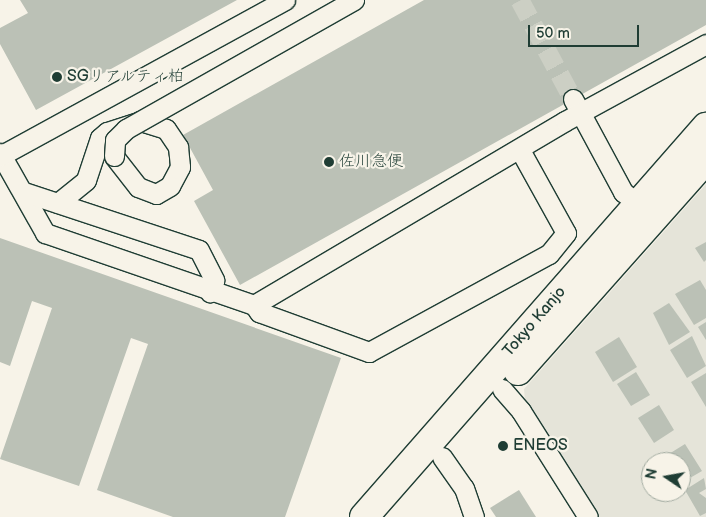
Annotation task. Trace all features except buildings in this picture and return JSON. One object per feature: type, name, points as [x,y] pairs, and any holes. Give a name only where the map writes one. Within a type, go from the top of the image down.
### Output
[{"type":"highway","name":"Tokyo Kanjo","points":[[364,517],[637,203],[706,127]]},
{"type":"highway","name":"Tokyo Kanjo","points":[[388,517],[706,159]]},
{"type":"street","points":[[285,0],[24,137],[0,155],[24,192],[45,233],[210,292],[254,305],[259,312],[369,352],[549,254],[566,233],[520,150]]},
{"type":"street","points":[[58,203],[86,180],[100,138],[107,132],[140,121],[166,129],[178,147],[180,167],[170,186],[156,194],[138,187],[114,156],[115,140],[126,129],[354,0]]},
{"type":"street","points":[[254,305],[520,150],[576,106],[706,44]]},
{"type":"street","points":[[576,106],[623,192],[637,203]]},
{"type":"street","points":[[24,192],[199,250],[214,280],[210,292]]},
{"type":"street","points":[[502,389],[521,411],[588,517]]},
{"type":"street","points":[[442,457],[464,488],[474,517]]},
{"type":"shaded area","points":[[706,184],[706,517],[597,517],[525,401],[524,389]]},
{"type":"tunnel","points":[[520,0],[573,99]]},
{"type":"place","name":"SGリアルティ柏","points":[[57,77]]},
{"type":"place","name":"佐川急便","points":[[329,162]]},
{"type":"place","name":"ENEOS","points":[[503,446]]}]
